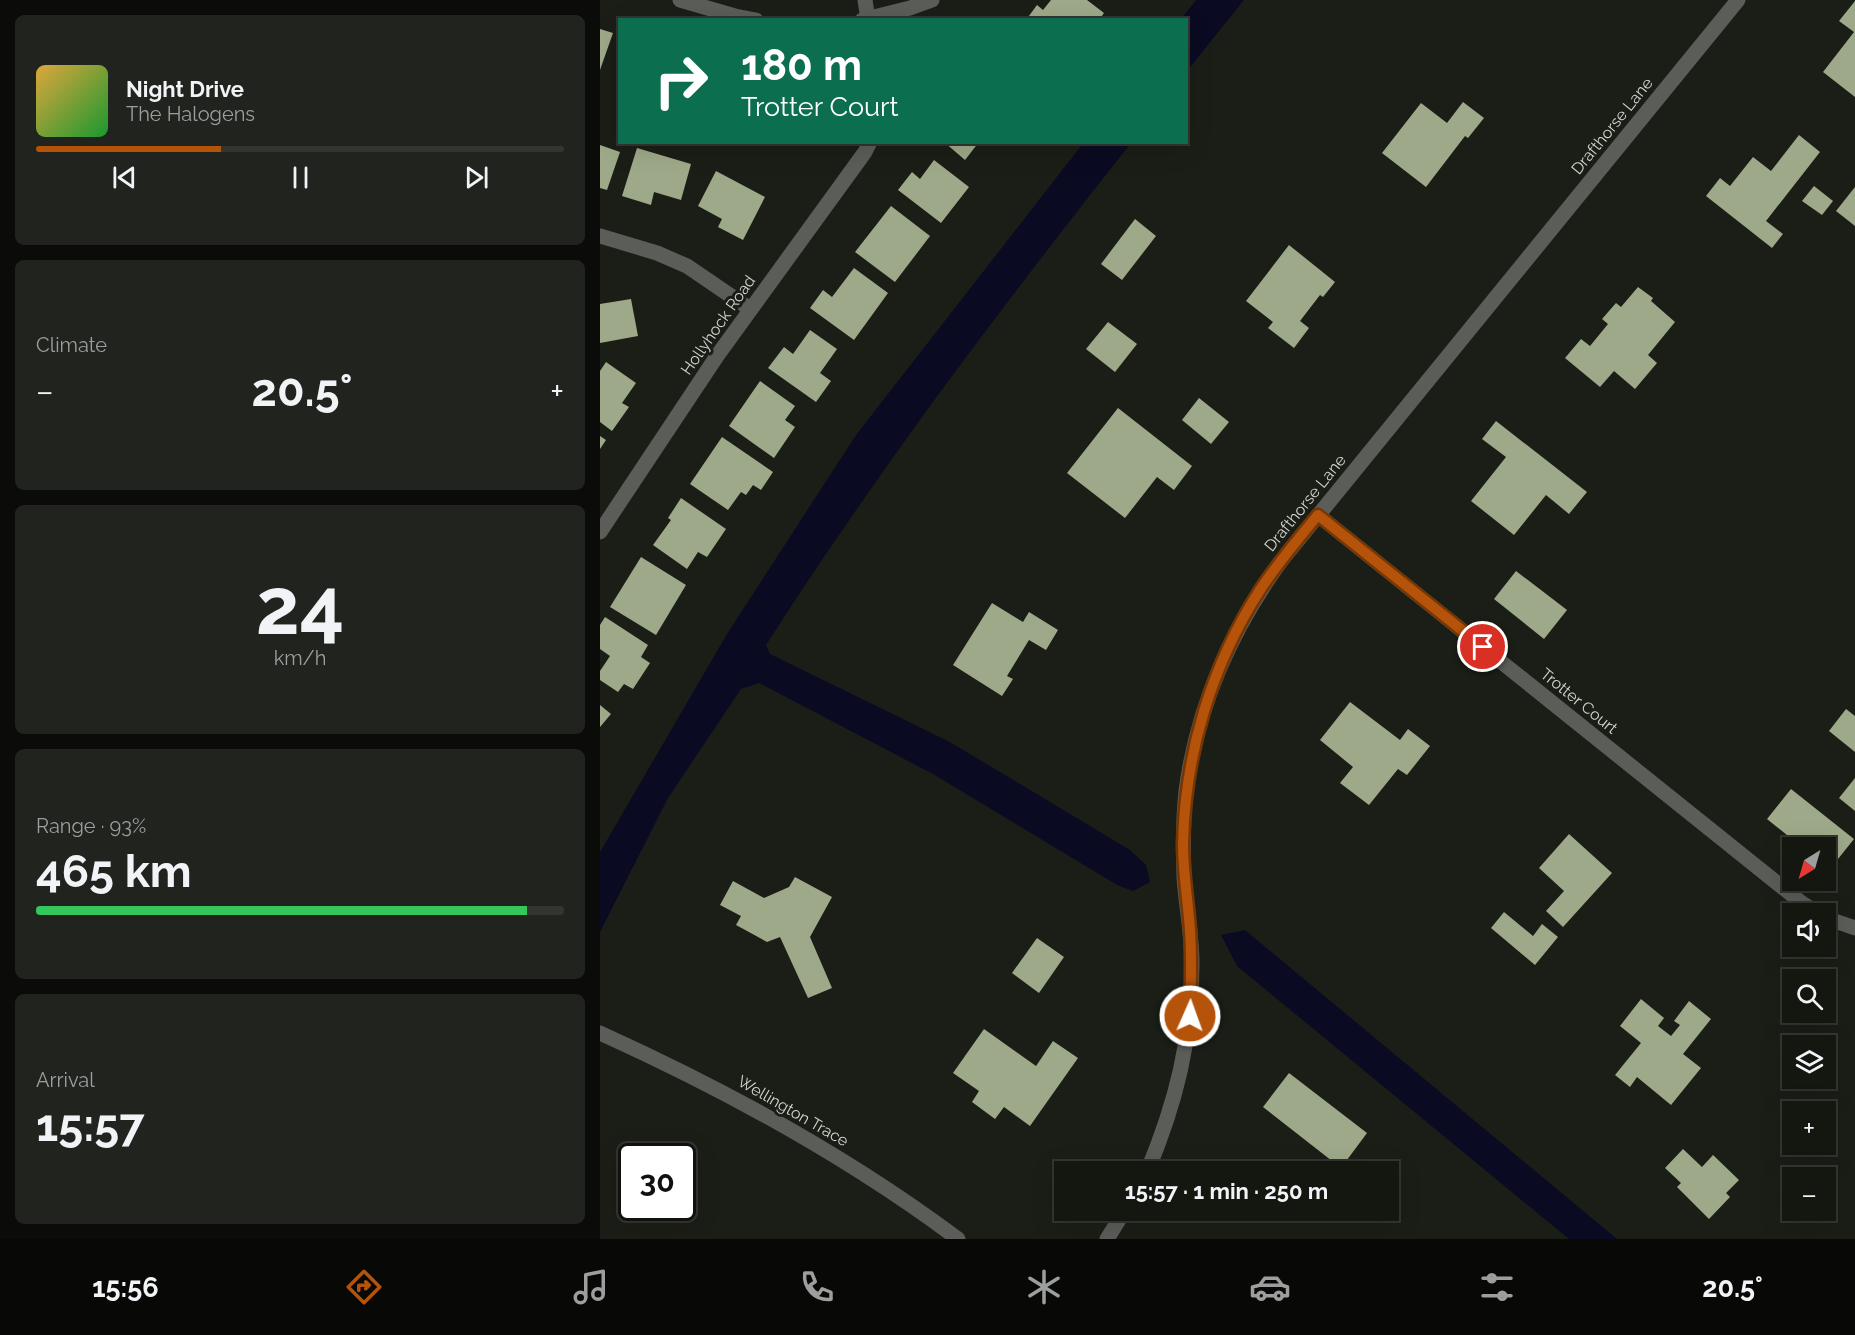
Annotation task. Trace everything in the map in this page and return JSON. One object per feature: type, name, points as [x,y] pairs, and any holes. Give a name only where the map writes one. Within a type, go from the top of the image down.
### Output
[{"type":"street","points":[[680,0],[746,18]]},
{"type":"street","points":[[865,0],[868,18]]},
{"type":"street","points":[[872,18],[932,0]]},
{"type":"street","name":"Drafthorse Lane","points":[[1152,1161],[1174,1099],[1190,1016],[1192,963],[1183,844],[1186,792],[1191,758],[1202,714],[1220,665],[1243,619],[1281,561],[1738,0]]},
{"type":"street","name":"Hollyhock Road","points":[[600,532],[750,309],[869,144]]},
{"type":"street","points":[[600,236],[657,252],[687,266],[750,309]]},
{"type":"street","name":"Trotter Court","points":[[1318,515],[1802,903]]},
{"type":"street","points":[[1836,921],[1855,928]]},
{"type":"street","name":"Wellington Trace","points":[[600,1033],[692,1075],[771,1117],[848,1163],[958,1239]]},
{"type":"street","points":[[1107,1239],[1118,1221]]},
{"type":"water","points":[[1196,0],[1244,0],[1188,70],[1188,18],[1182,18]]},
{"type":"water","points":[[1082,144],[1130,144],[942,389],[852,516],[766,645],[770,654],[950,742],[1130,850],[1146,865],[1150,882],[1133,891],[1117,885],[933,774],[759,683],[741,689],[668,798],[600,932],[600,852],[727,634],[856,435]]},
{"type":"water","points":[[1245,930],[1617,1239],[1569,1239],[1237,966],[1221,935]]},
{"type":"building","points":[[1051,0],[1087,0],[1104,13],[1100,18],[1027,18],[1037,5],[1043,10]]},
{"type":"building","points":[[1855,1],[1855,97],[1823,72],[1854,32],[1839,21]]},
{"type":"building","points":[[600,29],[613,33],[600,70]]},
{"type":"building","points":[[1463,102],[1484,118],[1468,138],[1465,136],[1426,187],[1382,153],[1421,103],[1447,123]]},
{"type":"building","points":[[1799,135],[1820,152],[1766,221],[1783,234],[1772,248],[1706,196],[1720,178],[1730,186],[1753,157],[1771,171]]},
{"type":"building","points":[[946,144],[977,144],[965,160]]},
{"type":"building","points":[[600,145],[620,152],[607,190],[600,188]]},
{"type":"building","points":[[637,148],[691,164],[681,200],[654,192],[651,205],[622,196]]},
{"type":"building","points":[[934,160],[969,187],[941,223],[898,190],[912,172],[920,179]]},
{"type":"building","points":[[716,171],[765,197],[743,240],[718,227],[722,219],[698,206]]},
{"type":"building","points":[[1814,186],[1833,201],[1822,215],[1802,201]]},
{"type":"building","points":[[1855,187],[1855,226],[1836,211]]},
{"type":"building","points":[[891,206],[930,236],[895,282],[855,252]]},
{"type":"building","points":[[1135,219],[1156,236],[1122,280],[1101,264]]},
{"type":"building","points":[[1289,245],[1335,282],[1323,297],[1320,295],[1300,321],[1309,328],[1294,348],[1268,328],[1273,322],[1246,301]]},
{"type":"building","points":[[854,268],[888,293],[854,340],[810,308],[823,290],[832,297]]},
{"type":"building","points":[[1638,287],[1653,298],[1651,301],[1675,322],[1648,355],[1657,363],[1635,389],[1614,371],[1600,387],[1565,358],[1581,339],[1590,346],[1608,324],[1602,319],[1616,303],[1621,307]]},
{"type":"building","points":[[631,299],[638,336],[600,343],[600,304]]},
{"type":"building","points":[[1108,322],[1137,344],[1115,372],[1086,349]]},
{"type":"building","points":[[810,330],[837,349],[820,373],[831,381],[816,402],[768,368],[784,347],[793,354]]},
{"type":"building","points":[[606,362],[636,383],[622,403],[629,407],[612,431],[600,422],[600,371]]},
{"type":"building","points":[[760,381],[795,406],[785,420],[795,427],[774,458],[729,426]]},
{"type":"building","points":[[1199,398],[1229,422],[1211,444],[1182,420]]},
{"type":"building","points":[[1118,408],[1192,466],[1174,490],[1157,477],[1125,518],[1067,473]]},
{"type":"building","points":[[1496,421],[1587,492],[1569,514],[1546,495],[1514,535],[1471,501],[1506,457],[1482,439]]},
{"type":"building","points":[[600,436],[606,440],[600,449]]},
{"type":"building","points":[[722,437],[773,472],[761,490],[753,485],[746,495],[741,492],[728,510],[690,484]]},
{"type":"building","points":[[681,498],[726,529],[707,557],[698,552],[687,569],[653,545],[671,520],[668,518]]},
{"type":"building","points":[[641,557],[686,585],[656,635],[610,607]]},
{"type":"building","points":[[1516,571],[1567,610],[1544,639],[1494,599]]},
{"type":"building","points":[[992,603],[1023,622],[1029,612],[1058,630],[1046,650],[1029,640],[1007,676],[1013,679],[1002,696],[953,665]]},
{"type":"building","points":[[605,617],[648,645],[641,657],[650,663],[633,689],[624,684],[618,692],[600,680],[600,671],[610,656],[600,649],[600,625]]},
{"type":"building","points":[[1350,702],[1400,740],[1408,729],[1430,746],[1407,775],[1398,769],[1369,805],[1340,783],[1353,767],[1320,740]]},
{"type":"building","points":[[600,705],[611,714],[600,727]]},
{"type":"building","points":[[1846,709],[1855,716],[1855,752],[1829,731]]},
{"type":"building","points":[[1855,778],[1855,811],[1839,798]]},
{"type":"building","points":[[1791,789],[1854,839],[1836,862],[1836,837],[1789,837],[1767,819]]},
{"type":"building","points":[[1569,834],[1612,873],[1563,927],[1546,911],[1564,891],[1539,868]]},
{"type":"building","points":[[795,877],[832,897],[810,937],[832,988],[808,998],[780,937],[767,942],[736,925],[741,916],[720,905],[733,881],[764,898],[789,887]]},
{"type":"building","points":[[1504,912],[1533,936],[1542,924],[1558,937],[1535,965],[1491,928]]},
{"type":"building","points":[[1037,938],[1064,957],[1039,993],[1012,973]]},
{"type":"building","points":[[1641,999],[1664,1018],[1658,1026],[1671,1036],[1680,1025],[1674,1021],[1689,1001],[1711,1019],[1683,1054],[1701,1068],[1671,1105],[1637,1077],[1630,1087],[1615,1075],[1641,1043],[1620,1026]]},
{"type":"building","points":[[984,1029],[1036,1066],[1053,1041],[1078,1058],[1030,1126],[1004,1107],[995,1119],[972,1102],[979,1091],[953,1073]]},
{"type":"building","points":[[1289,1073],[1367,1133],[1346,1161],[1332,1161],[1263,1107]]},
{"type":"building","points":[[1683,1149],[1702,1167],[1713,1155],[1739,1180],[1726,1193],[1730,1197],[1709,1219],[1677,1187],[1681,1183],[1665,1168]]},
{"type":"route","points":[[1190,1016],[1192,963],[1183,844],[1186,792],[1191,758],[1202,714],[1220,665],[1260,590],[1281,561],[1318,515],[1483,647]]}]
